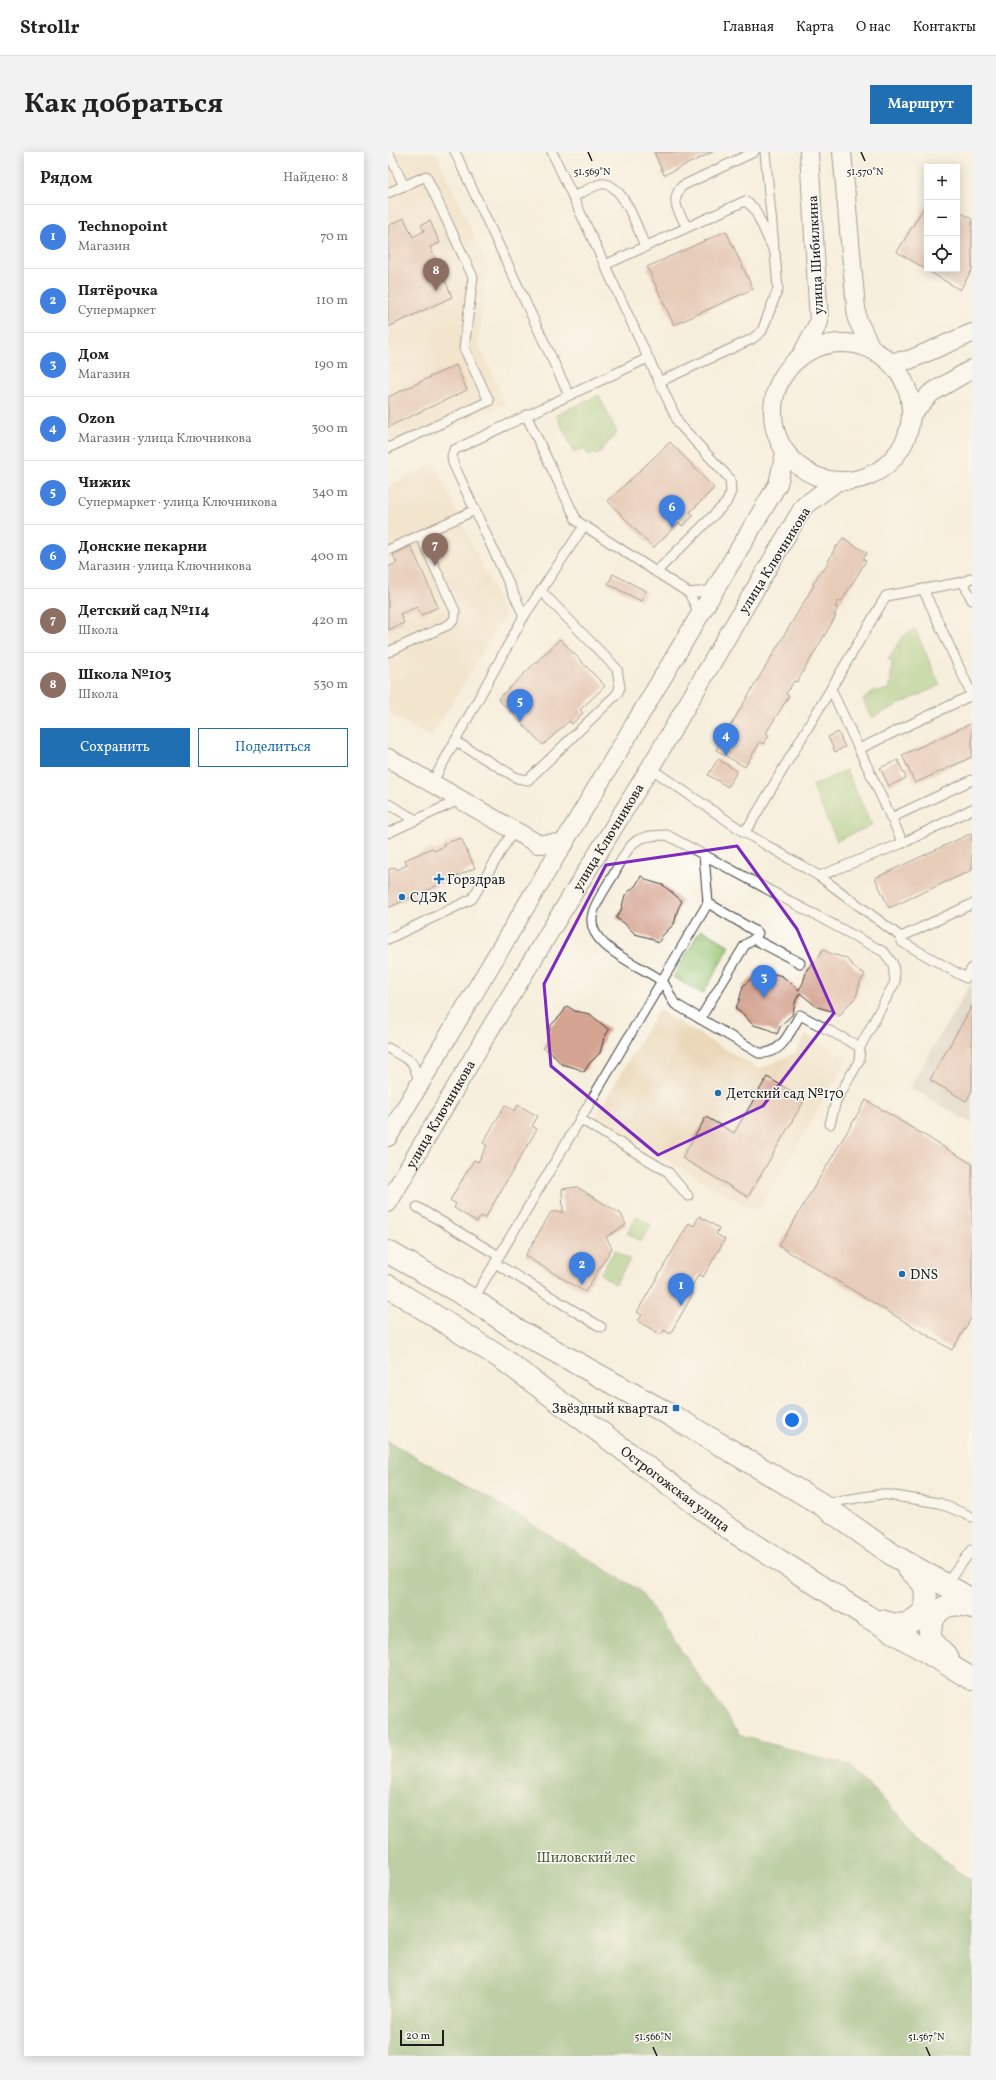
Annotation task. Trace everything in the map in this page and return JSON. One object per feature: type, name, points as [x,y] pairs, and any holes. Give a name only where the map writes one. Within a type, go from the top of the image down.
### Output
[{"type":"street","name":"улица Шибилкина","points":[[802,354],[819,322],[809,152]]},
{"type":"street","points":[[842,152],[857,319],[872,350]]},
{"type":"street","points":[[891,362],[909,360],[972,333]]},
{"type":"street","points":[[913,412],[902,381],[891,362],[872,350],[851,343],[840,342],[824,344],[802,354],[785,373],[776,390],[773,410],[777,434],[785,453],[804,470],[825,479],[838,482],[859,480],[876,472],[891,462],[903,445],[913,412],[931,393],[972,369]]},
{"type":"street","points":[[388,1137],[434,1058],[565,844],[778,484],[785,453]]},
{"type":"street","name":"улица Ключникова","points":[[388,1203],[487,1034],[650,768],[804,506],[838,482]]},
{"type":"street","points":[[388,758],[538,844],[565,844]]},
{"type":"street","points":[[538,844],[548,871]]},
{"type":"street","points":[[388,1252],[473,1300],[517,1330],[672,1416],[821,1504],[893,1555],[972,1600]]},
{"type":"street","name":"Острогожская улица","points":[[388,1286],[504,1360],[728,1528],[865,1615],[968,1677]]},
{"type":"street","points":[[865,1615],[896,1626],[910,1624],[925,1611],[926,1596],[923,1581],[893,1555]]},
{"type":"street","points":[[968,1677],[930,1640],[930,1626],[933,1616],[948,1605],[965,1605],[972,1607]]},
{"type":"lane","points":[[388,152],[404,186]]},
{"type":"lane","points":[[455,152],[569,395]]},
{"type":"lane","points":[[552,152],[679,424],[730,479],[731,492],[726,503],[656,572]]},
{"type":"lane","points":[[687,227],[675,202],[676,193],[682,186],[754,152]]},
{"type":"lane","points":[[659,382],[752,339],[762,331],[778,289],[765,152]]},
{"type":"lane","points":[[388,193],[426,176],[473,277],[464,348],[489,401],[388,448]]},
{"type":"lane","points":[[573,197],[602,184],[614,186],[624,198],[645,246]]},
{"type":"lane","points":[[605,265],[745,201],[754,208],[775,253]]},
{"type":"lane","points":[[524,616],[453,463],[452,456],[454,450],[648,358]]},
{"type":"lane","points":[[526,415],[573,514],[584,526],[689,593],[700,615]]},
{"type":"lane","points":[[388,550],[475,510]]},
{"type":"lane","points":[[432,783],[524,616],[584,526]]},
{"type":"lane","points":[[388,652],[453,622],[455,617],[455,612],[420,535]]},
{"type":"lane","points":[[744,832],[751,823],[886,596],[968,580],[972,600]]},
{"type":"lane","points":[[859,749],[972,695],[923,589]]},
{"type":"lane","points":[[689,593],[715,590]]},
{"type":"lane","points":[[455,741],[517,778],[528,780],[617,694],[620,687],[617,669],[541,591]]},
{"type":"lane","points":[[830,689],[903,843]]},
{"type":"lane","points":[[650,768],[744,832],[818,876],[901,937],[902,942],[966,978],[972,968]]},
{"type":"lane","points":[[891,818],[972,780]]},
{"type":"lane","points":[[388,833],[460,799]]},
{"type":"lane","points":[[388,804],[416,820]]},
{"type":"lane","points":[[818,876],[903,843],[972,809]]},
{"type":"lane","points":[[388,939],[472,899],[514,830]]},
{"type":"lane","points":[[830,1124],[836,1101],[859,1061],[860,1047],[895,982],[893,964],[884,952],[667,835],[650,835],[631,844],[593,913],[593,929],[601,943],[662,981],[675,1004],[758,1053],[767,1054],[778,1050],[800,1015],[860,1047]]},
{"type":"lane","points":[[473,1300],[708,903],[704,855]]},
{"type":"lane","points":[[700,1019],[744,945],[754,939],[758,933],[708,903]]},
{"type":"lane","points":[[901,937],[972,904]]},
{"type":"lane","points":[[754,939],[800,963]]},
{"type":"lane","points":[[388,1048],[412,1062],[420,1082]]},
{"type":"lane","points":[[412,1062],[434,1058]]},
{"type":"lane","points":[[580,1119],[668,1172],[688,1196]]},
{"type":"lane","points":[[417,1207],[601,1326]]},
{"type":"lane","points":[[821,1504],[882,1494],[939,1503],[972,1517]]},
{"type":"lane","points":[[945,1585],[972,1550]]},
{"type":"highlighted area","points":[[737,846],[797,929],[834,1013],[763,1106],[658,1155],[551,1066],[544,984],[606,865]]},
{"type":"shaded area","points":[[388,152],[436,152],[488,266],[478,343],[506,404],[388,457]]},
{"type":"shaded area","points":[[435,464],[505,615],[431,738],[388,713],[388,486]]},
{"type":"shaded area","points":[[972,981],[972,1124],[910,1087]]},
{"type":"shaded area","name":"Детский сад №170","points":[[658,1010],[759,1069],[795,1053],[806,1034],[847,1059],[758,1213],[595,1118]]},
{"type":"green space","points":[[599,395],[617,433],[598,454],[588,454],[585,448],[574,453],[556,415]]},
{"type":"green space","points":[[915,629],[940,685],[871,718],[863,700],[871,692],[882,691],[890,688],[892,662],[888,660],[901,638]]},
{"type":"green space","points":[[846,770],[872,825],[837,841],[812,786]]},
{"type":"green space","points":[[701,929],[730,946],[703,994],[673,977]]},
{"type":"green space","points":[[637,1216],[651,1225],[641,1242],[627,1233]]},
{"type":"green space","points":[[615,1250],[630,1260],[615,1284],[600,1274]]},
{"type":"green space","name":"Шиловский лес","points":[[388,1441],[501,1505],[639,1590],[741,1736],[848,1765],[957,1871],[972,1880],[972,2056],[388,2056]]},
{"type":"building","points":[[654,152],[713,152],[664,175]]},
{"type":"building","points":[[924,207],[924,268],[897,252]]},
{"type":"building","points":[[960,212],[972,219],[972,270],[960,290],[930,272],[960,272]]},
{"type":"building","points":[[404,218],[413,237],[424,231],[421,225],[430,221],[440,243],[430,247],[441,271],[434,274],[438,283],[445,280],[452,297],[388,327],[388,226]]},
{"type":"building","points":[[726,231],[753,289],[674,325],[647,267]]},
{"type":"building","points":[[456,365],[467,390],[388,427],[388,397]]},
{"type":"building","points":[[670,442],[714,488],[690,512],[693,516],[682,526],[679,523],[653,548],[608,501]]},
{"type":"building","points":[[843,538],[867,553],[863,559],[866,561],[841,602],[838,601],[835,607],[838,608],[834,615],[836,616],[797,682],[794,681],[786,694],[789,696],[766,733],[769,735],[763,744],[760,742],[745,767],[716,750],[814,585],[813,584],[821,570],[823,572],[836,546],[837,547]]},
{"type":"building","points":[[411,546],[438,607],[421,615],[417,607],[400,614],[404,623],[388,630],[388,567],[397,563],[393,555]]},
{"type":"building","points":[[613,574],[646,591],[641,601],[608,584]]},
{"type":"building","points":[[560,639],[605,686],[580,710],[583,713],[572,724],[569,721],[543,745],[498,699]]},
{"type":"building","points":[[972,723],[972,757],[915,783],[902,755]]},
{"type":"building","points":[[838,732],[845,747],[835,752],[828,737]]},
{"type":"building","points":[[718,759],[737,771],[728,787],[708,775]]},
{"type":"building","points":[[898,760],[906,778],[889,786],[880,768]]},
{"type":"building","points":[[972,833],[972,870],[889,908],[875,878]]},
{"type":"building","points":[[461,838],[475,868],[388,908],[388,870],[395,867],[397,870],[407,865],[405,860],[432,848],[434,851],[445,846],[443,844]]},
{"type":"building","points":[[641,876],[649,881],[663,885],[682,901],[674,924],[663,935],[658,943],[650,938],[635,934],[624,923],[616,918],[621,910],[625,895],[636,885]]},
{"type":"building","points":[[823,949],[831,954],[846,958],[856,969],[865,974],[860,982],[856,997],[845,1008],[840,1016],[832,1011],[817,1007],[800,993],[796,1000],[792,1015],[781,1025],[777,1034],[768,1029],[753,1025],[743,1014],[735,1009],[743,986],[754,976],[759,967],[768,972],[782,976],[799,990],[803,983],[807,969],[818,958]]},
{"type":"building","points":[[567,1006],[575,1011],[590,1014],[609,1030],[604,1038],[600,1053],[589,1064],[584,1072],[561,1064],[551,1052],[543,1048],[551,1025],[562,1014]]},
{"type":"building","points":[[972,1006],[972,1091],[966,1101],[930,1080]]},
{"type":"building","points":[[767,1077],[805,1099],[748,1197],[682,1158],[706,1117],[734,1133]]},
{"type":"building","points":[[866,1100],[972,1164],[972,1317],[952,1350],[779,1246]]},
{"type":"building","points":[[505,1105],[514,1111],[518,1105],[538,1116],[532,1126],[537,1129],[485,1218],[481,1216],[477,1222],[454,1208],[456,1204],[450,1200],[474,1160],[478,1162],[487,1146],[483,1143]]},
{"type":"building","points":[[577,1187],[621,1214],[626,1225],[606,1237],[612,1248],[585,1292],[525,1256],[551,1212],[563,1212],[562,1189]]},
{"type":"building","points":[[699,1216],[719,1228],[716,1234],[725,1239],[703,1277],[699,1274],[689,1291],[693,1294],[670,1334],[664,1330],[661,1335],[638,1321],[642,1315],[637,1312],[689,1223],[694,1226]]},
{"type":"place","name":"Школа №103","points":[[436,291]]},
{"type":"place","name":"Донские пекарни","points":[[672,528]]},
{"type":"place","name":"Детский сад №114","points":[[435,566]]},
{"type":"place","name":"Чижик","points":[[520,722]]},
{"type":"place","name":"Ozon","points":[[726,756]]},
{"type":"place","name":"Горздрав","points":[[439,879]]},
{"type":"place","name":"СДЭК","points":[[402,897]]},
{"type":"place","name":"Дом","points":[[764,998]]},
{"type":"place","name":"Детский сад №170","points":[[718,1093]]},
{"type":"place","name":"DNS","points":[[902,1274]]},
{"type":"place","name":"Пятёрочка","points":[[582,1285]]},
{"type":"place","name":"Technopoint","points":[[681,1306]]},
{"type":"place","name":"Звёздный квартал","points":[[676,1408]]}]
